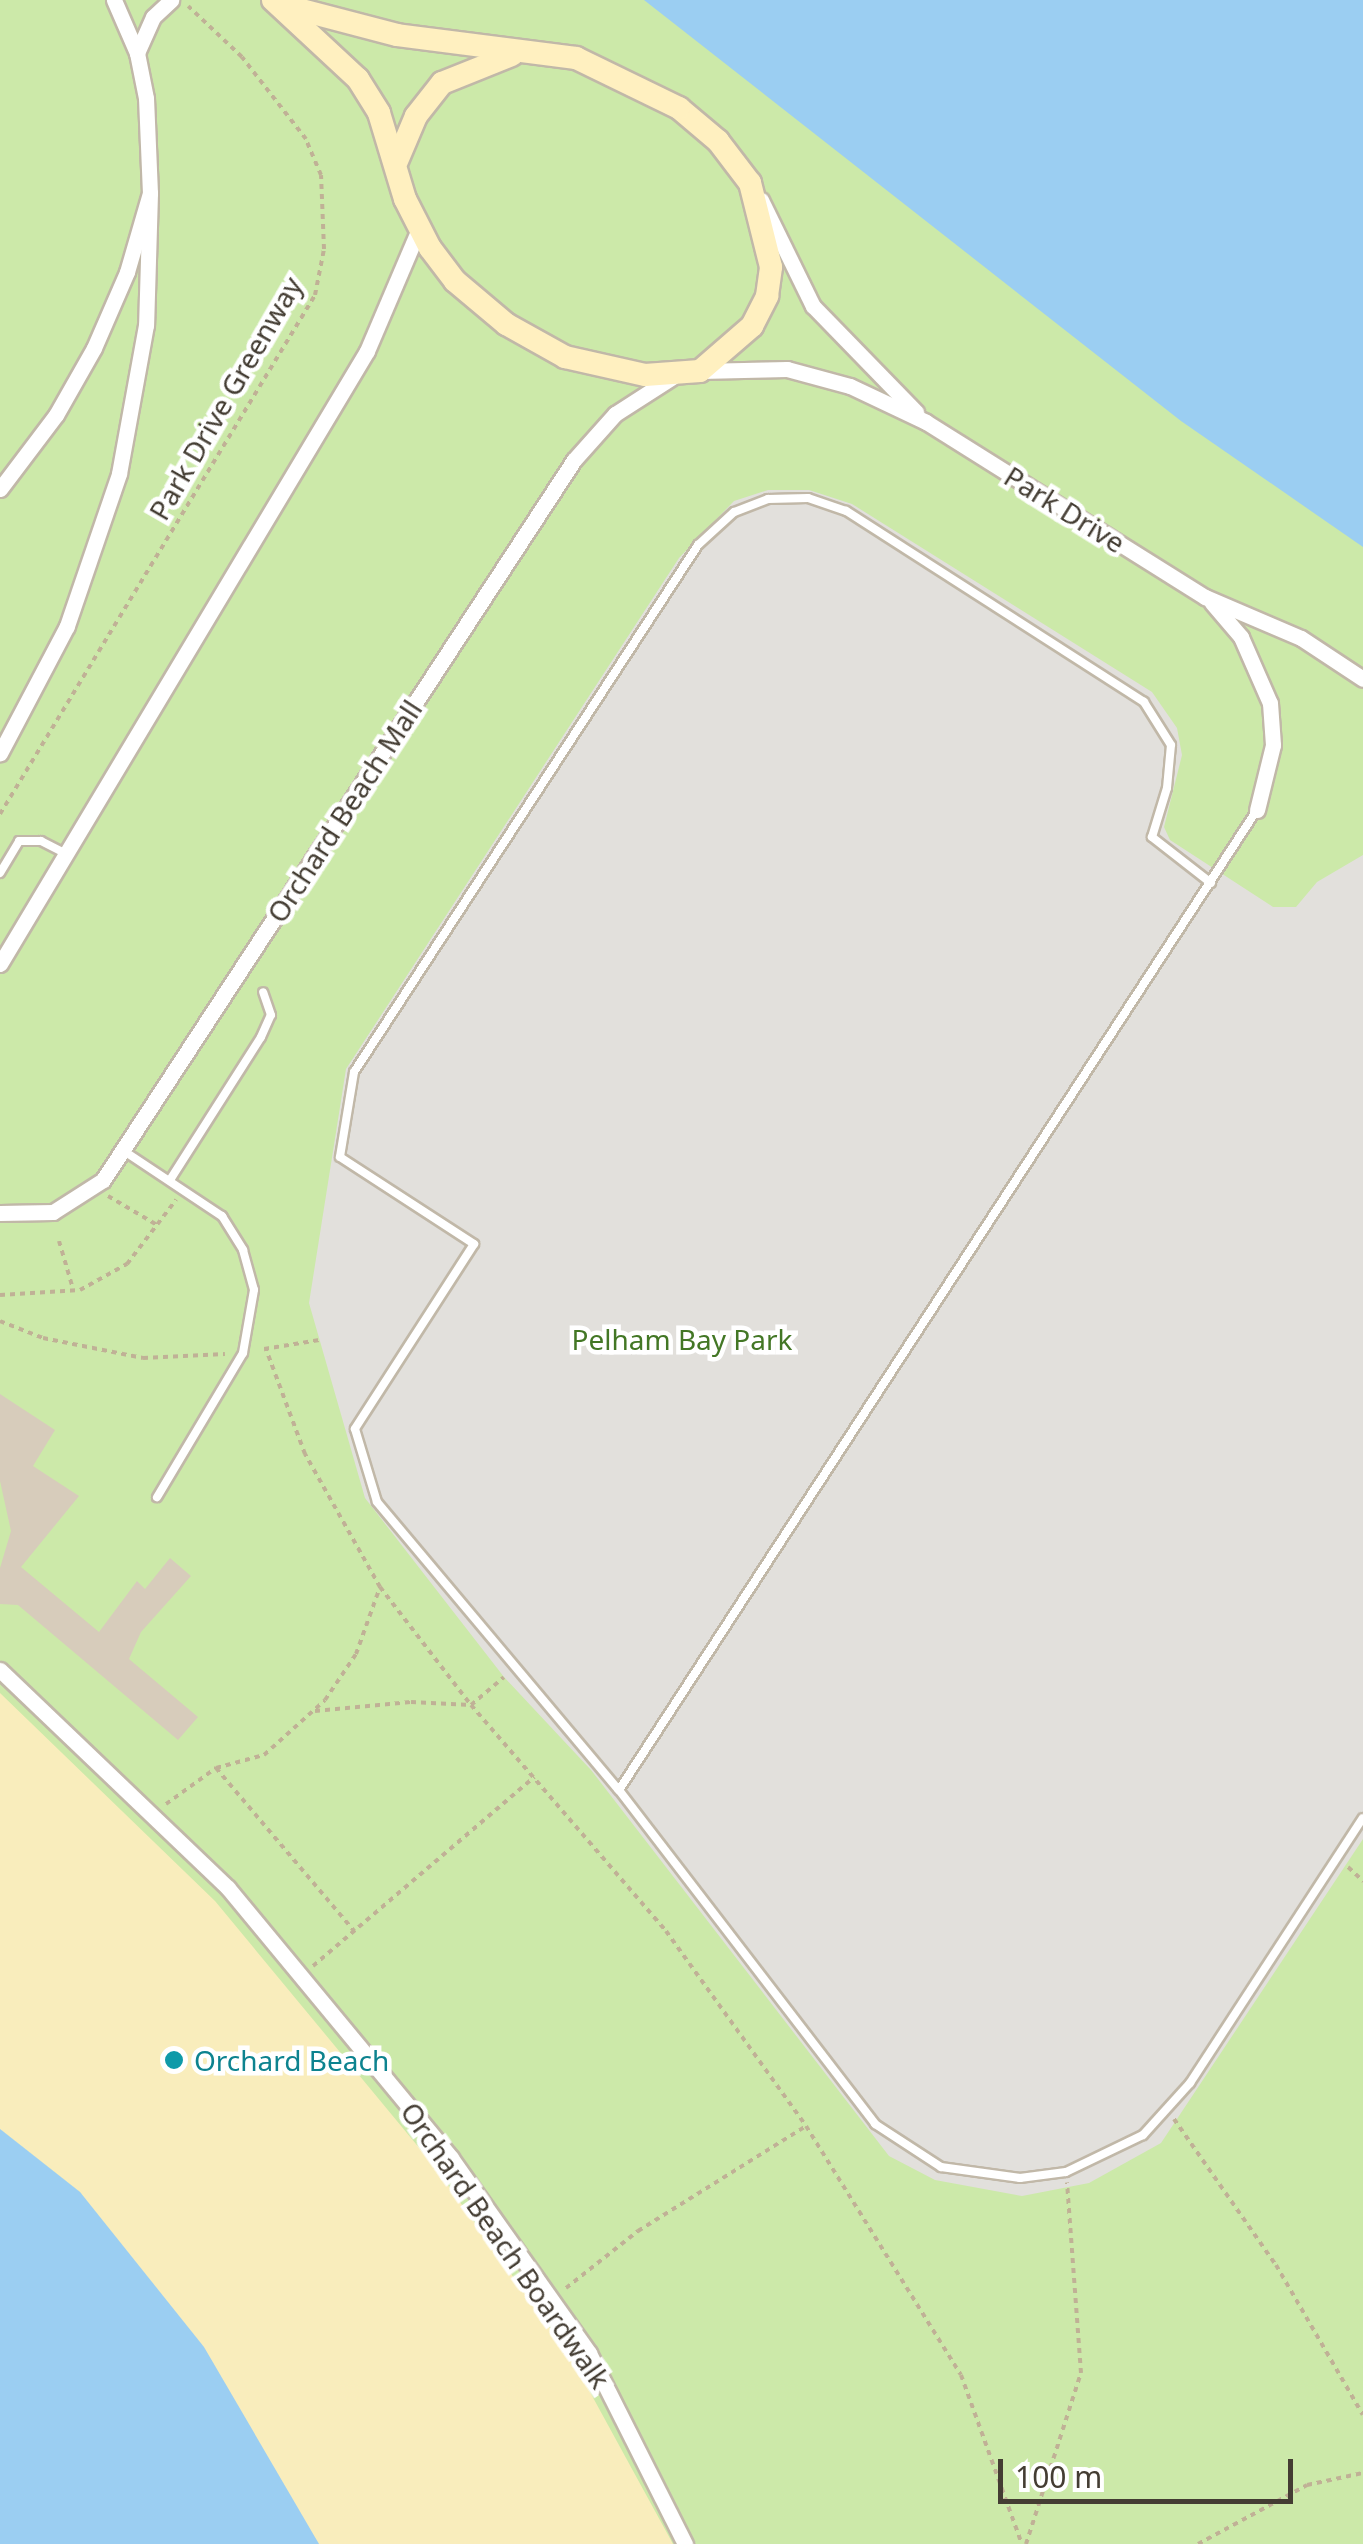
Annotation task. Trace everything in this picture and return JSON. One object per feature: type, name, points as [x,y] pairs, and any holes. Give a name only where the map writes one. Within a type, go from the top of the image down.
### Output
[{"type":"street","points":[[0,754],[67,626],[116,488],[142,359],[150,192],[149,120],[138,53],[114,0]]},
{"type":"street","points":[[138,53],[153,17],[178,2]]},
{"type":"street","name":"Park Drive","points":[[276,2],[397,35],[529,50],[604,67],[653,92],[718,140],[750,183],[812,306],[926,422]]},
{"type":"street","name":"Park Drive","points":[[276,2],[358,79],[397,161],[419,229],[455,281],[526,338],[588,365],[675,375],[766,367],[811,373],[926,422],[1205,597],[1301,638],[1363,680]]},
{"type":"street","points":[[397,161],[416,116],[442,83],[529,50]]},
{"type":"street","name":"Park Drive","points":[[700,371],[752,326],[767,296],[769,251],[750,183]]},
{"type":"street","points":[[0,489],[56,415],[94,348],[126,272],[150,192]]},
{"type":"street","points":[[0,964],[367,351],[419,229]]},
{"type":"street","name":"Orchard Beach Mall","points":[[0,1213],[26,1216],[66,1207],[90,1192],[124,1150],[574,460],[615,414],[675,375]]},
{"type":"street","name":"Park Drive","points":[[1205,597],[1241,638],[1270,703],[1273,745],[1257,810]]},
{"type":"street","name":"Orchard Beach Boardwalk","points":[[0,1670],[154,1812],[304,1974],[451,2158],[589,2353],[684,2544]]},
{"type":"lane","points":[[1211,883],[1152,837],[1170,745],[1144,702],[846,511],[808,498],[768,499],[734,512],[698,545],[354,1072],[340,1157],[474,1244],[355,1429],[377,1502],[619,1790],[875,2124],[941,2166],[1020,2178],[1066,2172],[1131,2142],[1168,2112],[1363,1818]]},
{"type":"lane","points":[[619,1790],[1257,810]]},
{"type":"lane","points":[[0,872],[19,841],[41,841],[65,853]]},
{"type":"lane","points":[[170,1180],[261,1036],[271,1015],[262,992]]},
{"type":"lane","points":[[124,1150],[222,1216],[250,1266],[254,1290],[243,1353],[157,1498]]},
{"type":"path","name":"Park Drive Greenway","points":[[0,814],[315,294],[324,249],[322,175],[306,139],[242,57],[178,2]]},
{"type":"path","points":[[0,1295],[73,1291],[127,1264],[159,1226],[183,1188]]},
{"type":"path","points":[[99,1191],[159,1226]]},
{"type":"path","points":[[59,1241],[73,1291]]},
{"type":"path","points":[[0,1320],[43,1338],[144,1358],[243,1353],[319,1340]]},
{"type":"path","points":[[266,1348],[304,1454],[380,1587],[472,1705],[666,1930],[806,2126],[960,2375],[1024,2544]]},
{"type":"path","points":[[154,1812],[216,1768],[257,1760],[316,1710],[348,1670],[380,1587]]},
{"type":"path","points":[[316,1710],[411,1702],[472,1705],[504,1677]]},
{"type":"path","points":[[216,1768],[354,1931]]},
{"type":"path","points":[[304,1974],[534,1777]]},
{"type":"path","points":[[1338,1857],[1363,1881]]},
{"type":"path","points":[[1168,2112],[1276,2265],[1363,2416]]},
{"type":"path","points":[[550,2299],[638,2231],[806,2126]]},
{"type":"path","points":[[1024,2544],[1081,2373],[1066,2172]]},
{"type":"path","points":[[1198,2544],[1307,2485],[1363,2473]]},
{"type":"green space","name":"Pelham Bay Park","points":[[0,0],[741,0],[1363,507],[1363,2544],[319,2544],[80,2192],[0,2129]]},
{"type":"sand","name":"Orchard Beach","points":[[0,1693],[215,1901],[435,2167],[573,2361],[673,2544],[319,2544],[80,2192],[0,2129]]},
{"type":"shaded area","points":[[768,490],[809,490],[852,504],[1152,692],[1177,728],[1182,755],[1164,827],[1170,840],[1273,907],[1296,907],[1317,882],[1363,855],[1363,1839],[1161,2143],[1089,2183],[1022,2196],[935,2180],[889,2156],[591,1770],[504,1677],[365,1498],[309,1303],[346,1069],[679,558],[734,501]]},
{"type":"water","points":[[644,0],[1363,0],[1363,547],[1181,421]]},
{"type":"water","points":[[0,2129],[80,2192],[204,2347],[319,2544],[0,2544]]},
{"type":"building","points":[[0,1394],[55,1430],[33,1466],[79,1496],[21,1567],[99,1632],[137,1581],[145,1589],[170,1558],[191,1576],[141,1632],[129,1659],[198,1717],[178,1740],[18,1605],[0,1604],[0,1568],[11,1531],[0,1481]]},
{"type":"place","name":"Orchard Beach","points":[[174,2060]]}]
